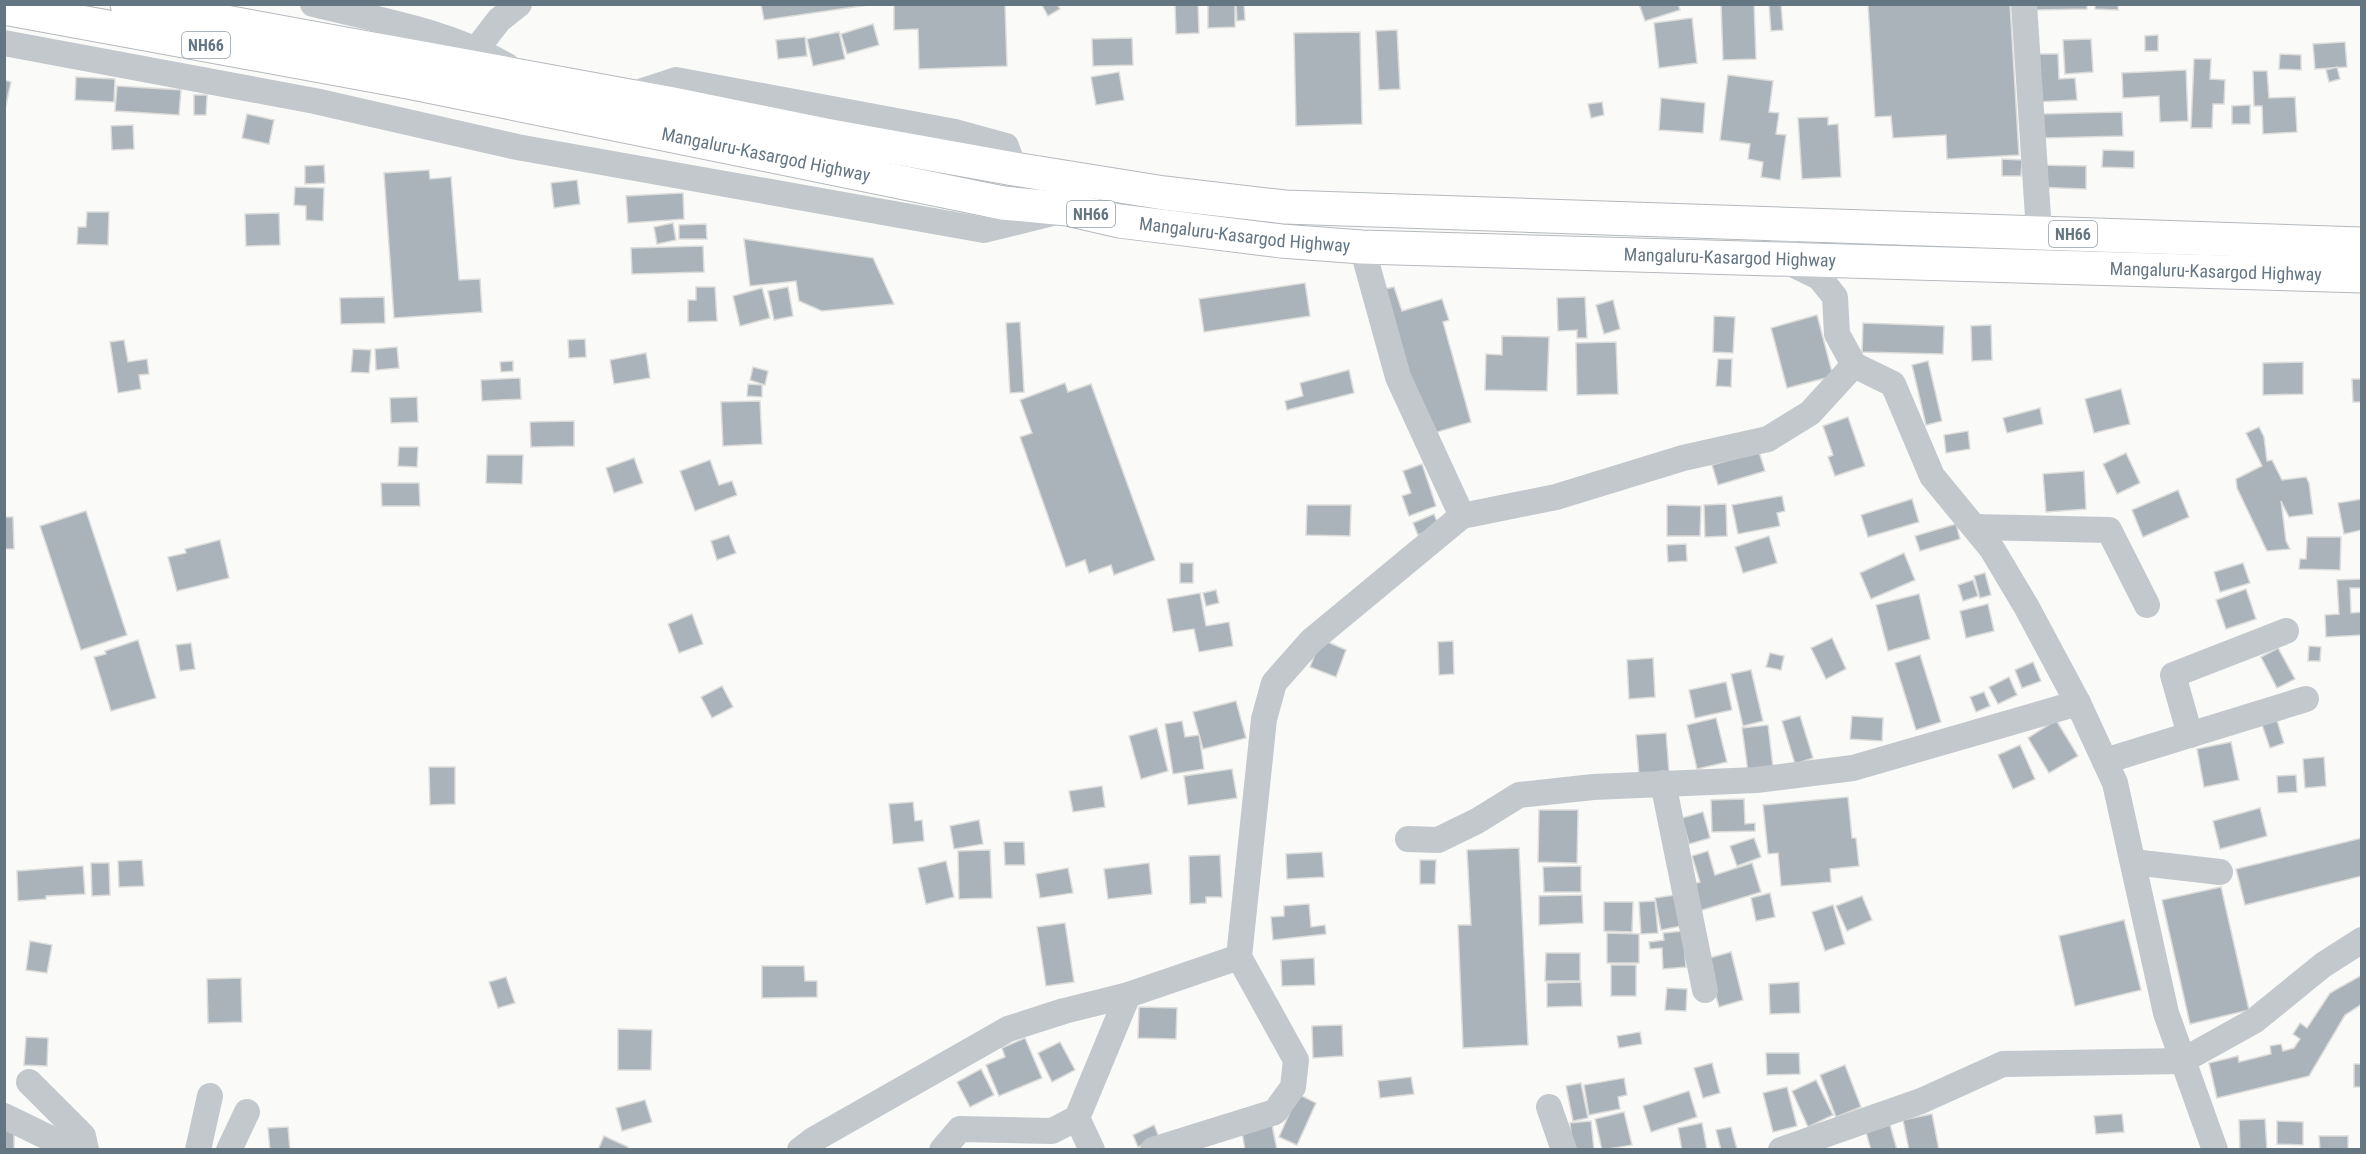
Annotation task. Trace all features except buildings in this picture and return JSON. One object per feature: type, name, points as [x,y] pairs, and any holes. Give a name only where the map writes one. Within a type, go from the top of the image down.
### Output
[{"type":"highway","name":"Mangaluru-Kasargod Highway","points":[[127,4],[992,201],[1067,210],[1142,224],[1281,241],[1362,247],[2361,276]]},
{"type":"highway","name":"Mangaluru-Kasargod Highway","points":[[4,8],[412,70],[528,79],[1014,169],[1164,193],[1285,207],[2361,244]]},
{"type":"street","points":[[314,4],[432,33],[495,59],[528,79]]},
{"type":"street","points":[[475,51],[499,20],[519,4]]},
{"type":"street","points":[[2024,4],[2039,232]]},
{"type":"street","points":[[4,43],[315,101],[517,147],[984,230],[1067,210]]},
{"type":"street","points":[[1785,224],[1784,260],[1819,278],[1835,297],[1837,334],[1854,364],[1893,384],[1932,476],[1992,549],[2026,606],[2078,703],[2115,783],[2166,1013],[2216,1149]]},
{"type":"street","points":[[1362,247],[1398,377],[1462,516]]},
{"type":"street","points":[[1154,1149],[1275,1112],[1293,1087],[1296,1060],[1239,957],[1264,719],[1274,682],[1311,641],[1462,516],[1556,496],[1683,458],[1768,439],[1810,413],[1854,364]]},
{"type":"street","points":[[1974,526],[2109,530],[2148,605]]},
{"type":"street","points":[[2190,735],[2172,675],[2286,631]]},
{"type":"street","points":[[2105,761],[2306,699]]},
{"type":"street","points":[[1408,839],[1438,840],[1477,821],[1519,795],[1593,787],[1756,780],[1853,768],[2078,703]]},
{"type":"street","points":[[1663,783],[1705,990]]},
{"type":"street","points":[[2133,862],[2220,872]]},
{"type":"street","points":[[1781,1149],[1921,1101],[2003,1064],[2182,1061],[2254,1021],[2323,965],[2347,947],[2361,940]]},
{"type":"street","points":[[801,1149],[1008,1029],[1064,1011],[1128,995],[1239,957]]},
{"type":"street","points":[[942,1149],[960,1129],[1052,1131],[1077,1118],[1128,995]]},
{"type":"street","points":[[29,1082],[82,1136],[86,1149]]},
{"type":"street","points":[[198,1149],[210,1096]]},
{"type":"street","points":[[1549,1107],[1564,1149]]},
{"type":"street","points":[[229,1149],[247,1112]]},
{"type":"street","points":[[4,1116],[75,1149]]},
{"type":"street","points":[[1077,1118],[1092,1149]]}]
